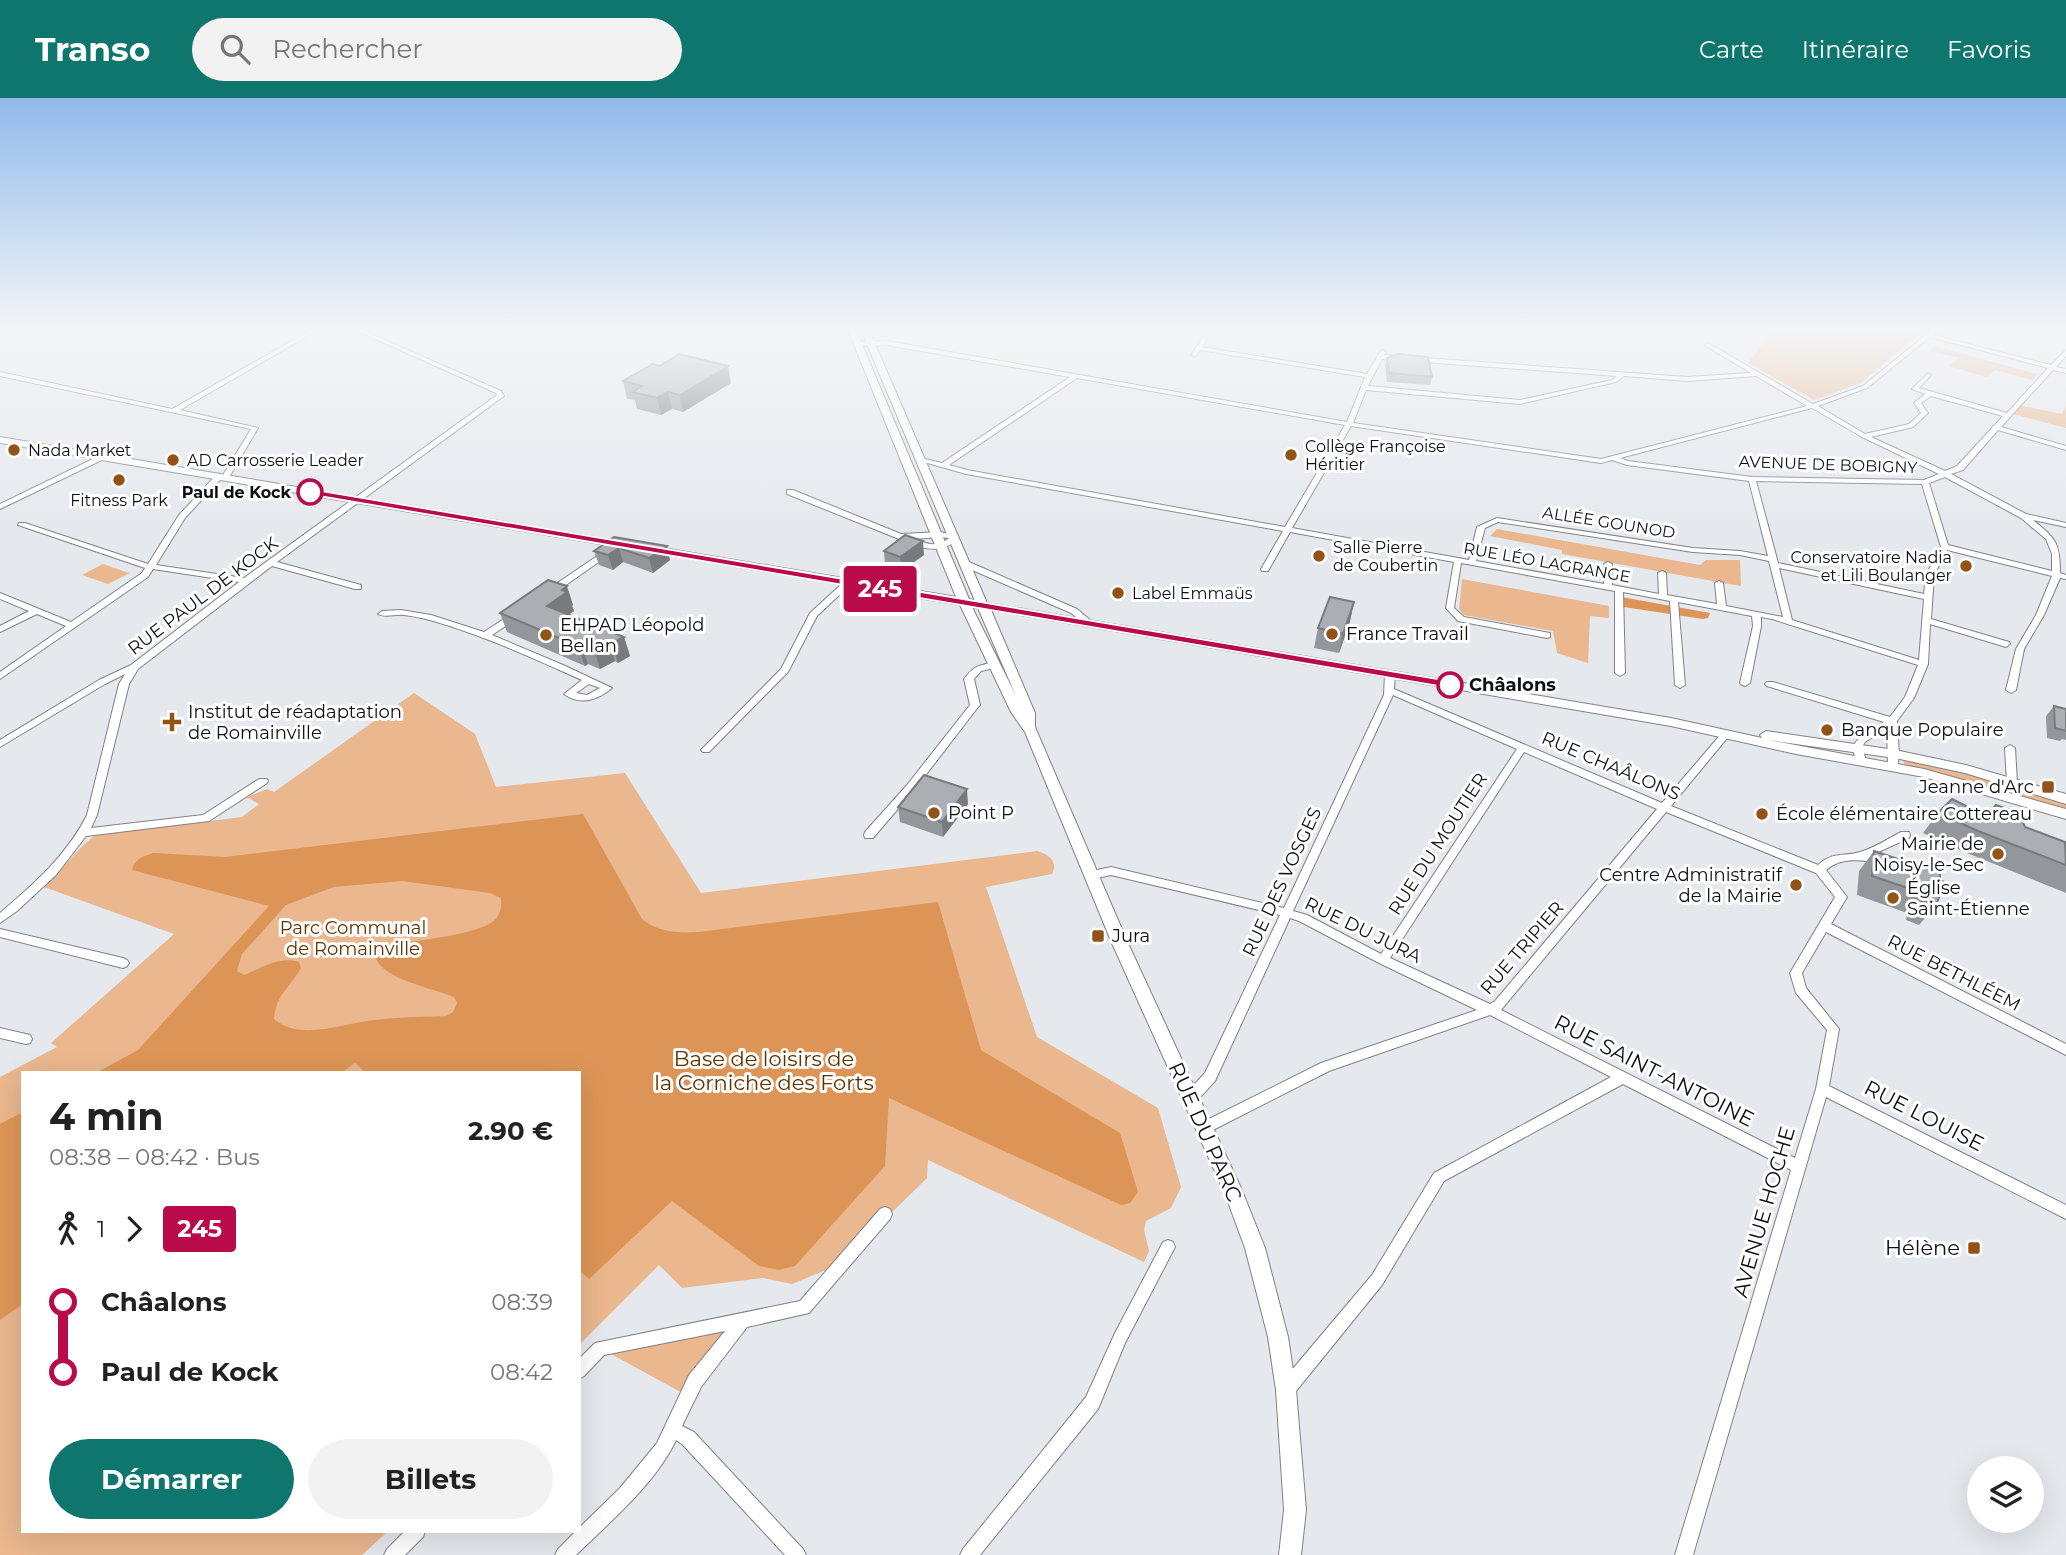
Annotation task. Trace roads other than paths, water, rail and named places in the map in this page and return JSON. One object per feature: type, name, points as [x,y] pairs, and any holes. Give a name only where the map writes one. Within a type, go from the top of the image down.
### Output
[{"type":"main road","name":"RUE DU PARC","points":[[880,398],[964,602],[1017,712],[1031,731],[1091,875],[1255,1248],[1278,1337],[1286,1391],[1295,1510],[1290,1555]]},
{"type":"main road","name":"RUE DU PARC","points":[[895,398],[1029,713],[1031,731]]},
{"type":"main road","points":[[0,440],[1671,722],[1725,735],[1798,745],[1857,747],[1924,773],[2066,814]]},
{"type":"main road","points":[[1671,722],[1714,726],[1861,761],[1894,760],[2012,782],[2066,799]]},
{"type":"street","points":[[0,676],[145,575],[182,517],[223,477],[255,428],[251,425],[112,398]]},
{"type":"street","points":[[173,411],[196,398]]},
{"type":"street","name":"RUE PAUL DE KOCK","points":[[0,919],[29,895],[84,833],[92,815],[124,684],[134,667],[246,581],[498,398]]},
{"type":"street","points":[[943,466],[1043,398]]},
{"type":"street","name":"AVENUE DE BOBIGNY","points":[[1199,398],[1349,425],[1586,460],[1601,461],[1613,458],[1627,463],[1752,479],[1926,482]]},
{"type":"street","points":[[1265,569],[1349,425],[1361,398]]},
{"type":"street","points":[[1476,398],[1520,402],[1537,398]]},
{"type":"street","points":[[1796,398],[1864,436],[1945,474],[2024,516],[2050,538],[2061,576],[2020,649],[2011,690]]},
{"type":"street","points":[[1613,458],[1810,407],[1832,398]]},
{"type":"street","points":[[1864,436],[1911,426],[1925,413],[1917,403],[1924,398]]},
{"type":"street","points":[[1944,398],[2006,415]]},
{"type":"street","points":[[1861,761],[1857,747],[1862,740],[1892,721],[1909,698],[1923,664],[1929,621],[1930,575],[1945,547],[1926,482],[1960,468],[2022,398]]},
{"type":"street","points":[[1995,427],[2066,448]]},
{"type":"street","points":[[0,507],[104,457]]},
{"type":"street","name":"RUE LÉO LAGRANGE","points":[[921,460],[955,470],[1788,620],[1923,664]]},
{"type":"street","points":[[929,479],[936,471],[955,470]]},
{"type":"street","points":[[1752,479],[1788,620]]},
{"type":"street","points":[[790,492],[899,536],[940,547],[951,542],[954,537],[935,533],[922,541]]},
{"type":"street","points":[[2024,516],[2066,525]]},
{"type":"street","name":"ALLÉE GOUNOD","points":[[1472,563],[1481,527],[1497,520],[1693,550],[1740,553],[1773,562]]},
{"type":"street","points":[[22,524],[142,565],[246,581]]},
{"type":"street","points":[[539,599],[620,544]]},
{"type":"street","points":[[1945,547],[2061,576]]},
{"type":"street","points":[[1458,560],[1450,608],[1461,619],[1547,635]]},
{"type":"street","points":[[1773,562],[1928,597]]},
{"type":"street","points":[[272,563],[358,587]]},
{"type":"street","points":[[966,564],[1074,611],[1092,625]]},
{"type":"street","points":[[1608,564],[1608,587]]},
{"type":"street","points":[[1662,573],[1663,597]]},
{"type":"street","points":[[706,750],[785,670],[813,615],[848,583]]},
{"type":"street","points":[[1719,583],[1722,608]]},
{"type":"street","points":[[1619,589],[1620,673]]},
{"type":"street","points":[[0,596],[73,626]]},
{"type":"street","points":[[1674,599],[1680,685]]},
{"type":"street","points":[[0,629],[36,611]]},
{"type":"street","points":[[382,614],[402,611],[486,635],[588,680]]},
{"type":"street","points":[[486,635],[517,614]]},
{"type":"street","points":[[1745,683],[1757,626],[1756,614]]},
{"type":"street","points":[[1929,621],[2006,644]]},
{"type":"street","points":[[869,835],[911,787],[975,705],[969,679],[978,669],[995,665]]},
{"type":"street","points":[[0,744],[102,682],[134,667]]},
{"type":"street","name":"RUE DES VOSGES","points":[[1190,1098],[1210,1077],[1391,691],[1390,674]]},
{"type":"street","points":[[1770,684],[1892,721]]},
{"type":"street","name":"RUE CHAÂLONS","points":[[1391,691],[1662,807],[1820,870]]},
{"type":"street","points":[[1892,721],[1894,760]]},
{"type":"street","name":"RUE TRIPIER","points":[[1204,1128],[1325,1067],[1499,1005],[1725,735]]},
{"type":"street","name":"RUE DU MOUTIER","points":[[1383,960],[1522,748]]},
{"type":"street","points":[[2010,748],[2012,782]]},
{"type":"street","points":[[84,833],[205,818],[263,781]]},
{"type":"street","points":[[1820,870],[1826,862],[1861,856],[1905,835]]},
{"type":"street","points":[[1861,856],[1893,862]]},
{"type":"street","name":"AVENUE HOCHE","points":[[1684,1555],[1822,1088],[1833,1029],[1800,990],[1796,972],[1826,927],[1841,897],[1820,870]]},
{"type":"street","name":"RUE DU JURA","points":[[1091,875],[1111,872],[1303,918],[1383,960],[1491,1010]]},
{"type":"street","name":"RUE BETHLÉEM","points":[[1826,927],[2066,1050]]},
{"type":"street","points":[[0,933],[123,963]]},
{"type":"street","name":"RUE SAINT-ANTOINE","points":[[1491,1010],[1799,1167]]},
{"type":"street","points":[[0,1033],[26,1039]]},
{"type":"street","points":[[1286,1391],[1377,1280],[1439,1177],[1624,1077]]},
{"type":"street","name":"RUE LOUISE","points":[[1822,1088],[2066,1212]]},
{"type":"street","points":[[581,1368],[600,1348],[804,1308],[885,1214]]},
{"type":"street","points":[[969,1555],[1092,1404],[1120,1338],[1168,1247]]},
{"type":"street","points":[[564,1555],[626,1494],[663,1449],[695,1381],[742,1321]]},
{"type":"street","points":[[672,1429],[688,1438],[797,1555]]},
{"type":"street","points":[[393,1555],[415,1533]]},
{"type":"place","name":"Nada Market","points":[[14,450]]},
{"type":"place","name":"Collège Françoise Héritier","points":[[1291,455]]},
{"type":"place","name":"AD Carrosserie Leader","points":[[173,460]]},
{"type":"place","name":"Fitness Park","points":[[119,480]]},
{"type":"place","name":"Paul de Kock","points":[[310,492]]},
{"type":"place","name":"Salle Pierre de Coubertin","points":[[1319,556]]},
{"type":"place","name":"Conservatoire Nadia et Lili Boulanger","points":[[1966,566]]},
{"type":"place","name":"Label Emmaüs","points":[[1118,593]]},
{"type":"place","name":"France Travail","points":[[1332,634]]},
{"type":"place","name":"EHPAD Léopold Bellan","points":[[546,635]]},
{"type":"place","name":"Châalons","points":[[1450,685]]},
{"type":"place","name":"Institut de réadaptation de Romainville","points":[[172,722]]},
{"type":"place","name":"Banque Populaire","points":[[1827,730]]},
{"type":"place","name":"Jeanne d'Arc","points":[[2048,787]]},
{"type":"place","name":"Point P","points":[[934,813]]},
{"type":"place","name":"École élémentaire Cottereau","points":[[1762,814]]},
{"type":"place","name":"Mairie de Noisy-le-Sec","points":[[1998,854]]},
{"type":"place","name":"Centre Administratif de la Mairie","points":[[1796,885]]},
{"type":"place","name":"Église Saint-Étienne","points":[[1893,898]]},
{"type":"place","name":"Jura","points":[[1098,936]]},
{"type":"place","name":"Hélène","points":[[1974,1248]]},
{"type":"park label","name":"Parc Communal de Romainville","points":[[353,938]]},
{"type":"park label","name":"Base de loisirs de la Corniche des Forts","points":[[764,1071]]}]
